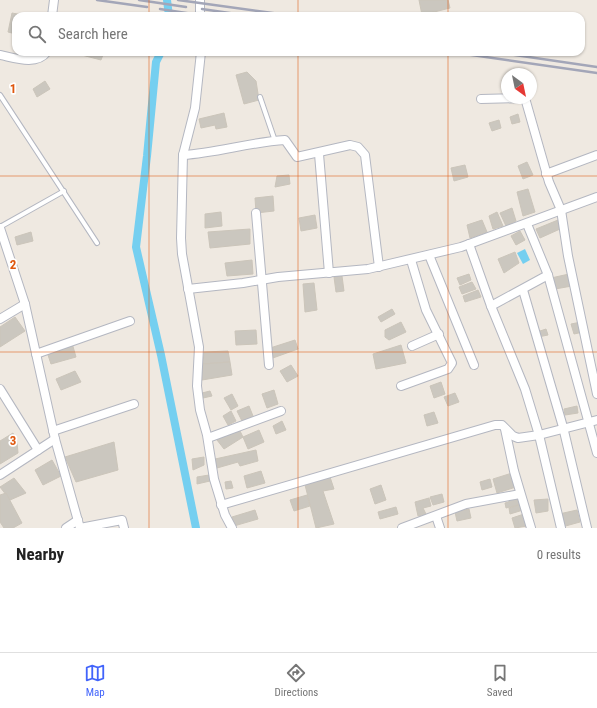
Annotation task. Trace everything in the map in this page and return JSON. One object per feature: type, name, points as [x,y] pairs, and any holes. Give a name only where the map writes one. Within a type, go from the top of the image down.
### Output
[{"type":"street","points":[[52,12],[54,0]]},
{"type":"street","points":[[200,0],[200,12]]},
{"type":"street","points":[[0,55],[28,61],[39,59],[42,56]]},
{"type":"street","points":[[201,56],[195,108],[183,155],[181,238],[188,289],[199,347],[197,386],[200,410],[208,438],[214,479],[222,505],[232,528]]},
{"type":"street","points":[[481,99],[501,99]]},
{"type":"street","points":[[527,104],[546,174],[561,210],[568,256],[597,394]]},
{"type":"street","points":[[183,155],[201,154],[275,140],[285,140],[297,157],[319,154],[350,145],[358,147],[365,155],[378,267]]},
{"type":"street","points":[[319,154],[329,273]]},
{"type":"street","points":[[546,174],[597,155]]},
{"type":"street","points":[[188,289],[378,267],[411,260],[469,244],[597,198]]},
{"type":"street","points":[[256,213],[268,365]]},
{"type":"street","points":[[527,224],[548,275],[593,421],[597,453]]},
{"type":"street","points":[[0,228],[25,304],[54,435],[79,525]]},
{"type":"street","points":[[469,244],[491,306],[514,359],[539,435],[561,528]]},
{"type":"street","points":[[429,255],[474,365]]},
{"type":"street","points":[[401,386],[448,369],[450,366],[450,358],[422,297],[411,260]]},
{"type":"street","points":[[491,306],[523,290],[548,275]]},
{"type":"street","points":[[523,290],[563,427],[587,528]]},
{"type":"street","points":[[0,319],[25,304]]},
{"type":"street","points":[[36,354],[130,321]]},
{"type":"street","points":[[412,346],[439,334]]},
{"type":"street","points":[[0,389],[38,450]]},
{"type":"street","points":[[0,475],[38,450],[54,435],[134,404]]},
{"type":"street","points":[[208,438],[281,411]]},
{"type":"street","points":[[222,505],[495,425],[502,425],[515,437],[539,435],[563,427],[593,421]]},
{"type":"street","points":[[505,428],[520,494],[531,528]]},
{"type":"street","points":[[402,528],[466,504],[520,494]]},
{"type":"street","points":[[436,516],[440,528]]},
{"type":"street","points":[[66,528],[122,520],[124,528]]},
{"type":"lane","points":[[0,95],[98,243]]},
{"type":"lane","points":[[260,97],[275,140]]},
{"type":"lane","points":[[0,228],[64,192]]},
{"type":"water","points":[[525,249],[530,260],[523,264],[517,253]]},
{"type":"building","points":[[419,0],[448,0],[450,8],[434,12],[421,12]]},
{"type":"building","points":[[12,13],[12,33],[8,32]]},
{"type":"building","points":[[86,56],[102,56],[101,60]]},
{"type":"building","points":[[247,72],[256,81],[259,100],[244,104],[236,75]]},
{"type":"building","points":[[45,81],[50,89],[37,97],[33,89]]},
{"type":"building","points":[[224,113],[227,127],[216,129],[215,125],[201,128],[199,119]]},
{"type":"building","points":[[518,114],[520,122],[512,124],[510,117]]},
{"type":"building","points":[[499,120],[501,128],[492,131],[489,123]]},
{"type":"building","points":[[527,162],[533,175],[523,179],[518,166]]},
{"type":"building","points":[[465,165],[468,177],[454,181],[451,168]]},
{"type":"building","points":[[289,175],[290,184],[275,187],[277,176]]},
{"type":"building","points":[[528,189],[535,212],[523,216],[517,192]]},
{"type":"building","points":[[273,196],[274,211],[256,213],[255,198]]},
{"type":"building","points":[[512,208],[516,221],[506,226],[500,213]]},
{"type":"building","points":[[221,212],[222,226],[205,228],[205,214]]},
{"type":"building","points":[[497,212],[503,226],[493,229],[489,216]]},
{"type":"building","points":[[315,215],[317,228],[301,231],[299,218]]},
{"type":"building","points":[[482,220],[487,232],[470,238],[467,225]]},
{"type":"building","points":[[558,220],[560,229],[540,238],[536,229]]},
{"type":"building","points":[[250,229],[250,244],[210,248],[208,232]]},
{"type":"building","points":[[520,231],[525,240],[516,245],[511,236]]},
{"type":"building","points":[[31,232],[33,241],[17,245],[15,237]]},
{"type":"building","points":[[515,252],[519,263],[504,273],[498,259]]},
{"type":"building","points":[[252,260],[253,274],[227,276],[225,263]]},
{"type":"building","points":[[469,274],[471,280],[460,285],[457,278]]},
{"type":"building","points":[[569,274],[572,286],[555,289],[551,278]]},
{"type":"building","points":[[342,276],[344,291],[336,292],[334,277]]},
{"type":"building","points":[[472,282],[476,289],[462,294],[459,287]]},
{"type":"building","points":[[314,283],[317,310],[305,312],[303,284]]},
{"type":"building","points":[[478,290],[481,297],[465,302],[463,296]]},
{"type":"building","points":[[392,309],[395,314],[381,322],[378,317]]},
{"type":"building","points":[[15,317],[25,331],[0,347],[0,327]]},
{"type":"building","points":[[401,322],[406,332],[389,340],[385,337],[385,330]]},
{"type":"building","points":[[581,322],[583,332],[574,334],[571,324]]},
{"type":"building","points":[[546,329],[548,335],[538,337],[537,332]]},
{"type":"building","points":[[256,330],[257,344],[236,345],[235,331]]},
{"type":"building","points":[[295,340],[298,349],[270,359],[267,349]]},
{"type":"building","points":[[72,343],[76,357],[51,364],[47,352]]},
{"type":"building","points":[[401,345],[406,363],[376,369],[373,354]]},
{"type":"building","points":[[228,351],[230,362],[203,364],[204,352]]},
{"type":"building","points":[[230,362],[232,375],[202,380],[203,364]]},
{"type":"building","points":[[291,365],[298,376],[287,382],[280,371]]},
{"type":"building","points":[[75,371],[81,382],[61,390],[56,379]]},
{"type":"building","points":[[441,382],[445,394],[434,398],[430,386]]},
{"type":"building","points":[[274,390],[278,404],[267,408],[262,394]]},
{"type":"building","points":[[210,391],[212,396],[203,398],[202,393]]},
{"type":"building","points":[[455,393],[459,402],[448,406],[444,397]]},
{"type":"building","points":[[232,394],[238,406],[231,410],[224,398]]},
{"type":"building","points":[[249,406],[253,416],[242,421],[237,411]]},
{"type":"building","points":[[577,406],[578,413],[565,415],[564,409]]},
{"type":"building","points":[[231,411],[236,421],[228,425],[223,416]]},
{"type":"building","points":[[434,412],[438,423],[427,426],[424,415]]},
{"type":"building","points":[[282,421],[286,430],[276,434],[273,426]]},
{"type":"building","points":[[238,427],[243,437],[224,449],[217,440]]},
{"type":"building","points":[[259,430],[264,442],[248,449],[243,437]]},
{"type":"building","points":[[13,433],[17,442],[18,453],[0,464],[0,441]]},
{"type":"building","points":[[114,442],[118,470],[76,482],[65,457]]},
{"type":"building","points":[[256,450],[258,461],[240,466],[238,462],[217,468],[215,459]]},
{"type":"building","points":[[204,457],[204,465],[193,470],[192,459]]},
{"type":"building","points":[[52,460],[61,476],[43,485],[35,470]]},
{"type":"building","points":[[261,471],[265,483],[247,488],[244,476]]},
{"type":"building","points":[[512,473],[516,487],[497,493],[493,479]]},
{"type":"building","points":[[329,474],[334,489],[323,491],[334,524],[316,528],[304,481]]},
{"type":"building","points":[[209,475],[210,481],[197,484],[197,477]]},
{"type":"building","points":[[14,478],[26,493],[10,500],[0,487]]},
{"type":"building","points":[[490,479],[492,487],[482,490],[480,482]]},
{"type":"building","points":[[231,481],[233,488],[226,489],[225,482]]},
{"type":"building","points":[[381,485],[386,500],[375,504],[370,489]]},
{"type":"building","points":[[6,493],[22,523],[13,528],[4,528],[0,522],[0,495]]},
{"type":"building","points":[[442,494],[444,502],[433,505],[430,497]]},
{"type":"building","points":[[519,494],[522,504],[506,508],[505,503],[509,502],[508,496]]},
{"type":"building","points":[[307,495],[310,506],[294,511],[290,500]]},
{"type":"building","points":[[429,498],[431,506],[423,508],[426,514],[418,516],[415,502]]},
{"type":"building","points":[[548,499],[548,511],[536,513],[534,500]]},
{"type":"building","points":[[522,504],[523,510],[510,514],[509,508]]},
{"type":"building","points":[[396,507],[398,514],[380,519],[378,512]]},
{"type":"building","points":[[469,509],[471,518],[457,521],[455,512]]},
{"type":"building","points":[[255,510],[258,519],[234,526],[232,517]]},
{"type":"building","points":[[577,510],[580,522],[562,527],[559,514]]},
{"type":"building","points":[[524,514],[527,526],[515,528],[512,518]]},
{"type":"waterway","points":[[167,0],[168,12]]},
{"type":"waterway","points":[[159,56],[156,62],[136,247],[161,355],[196,528]]},
{"type":"railway","points":[[97,0],[147,7]]},
{"type":"railway","points":[[139,0],[186,7]]},
{"type":"railway","points":[[178,0],[266,12]]},
{"type":"railway","points":[[160,9],[180,12]]},
{"type":"railway","points":[[202,9],[223,12]]},
{"type":"railway","points":[[479,56],[597,73]]},
{"type":"railway","points":[[521,56],[597,67]]}]
